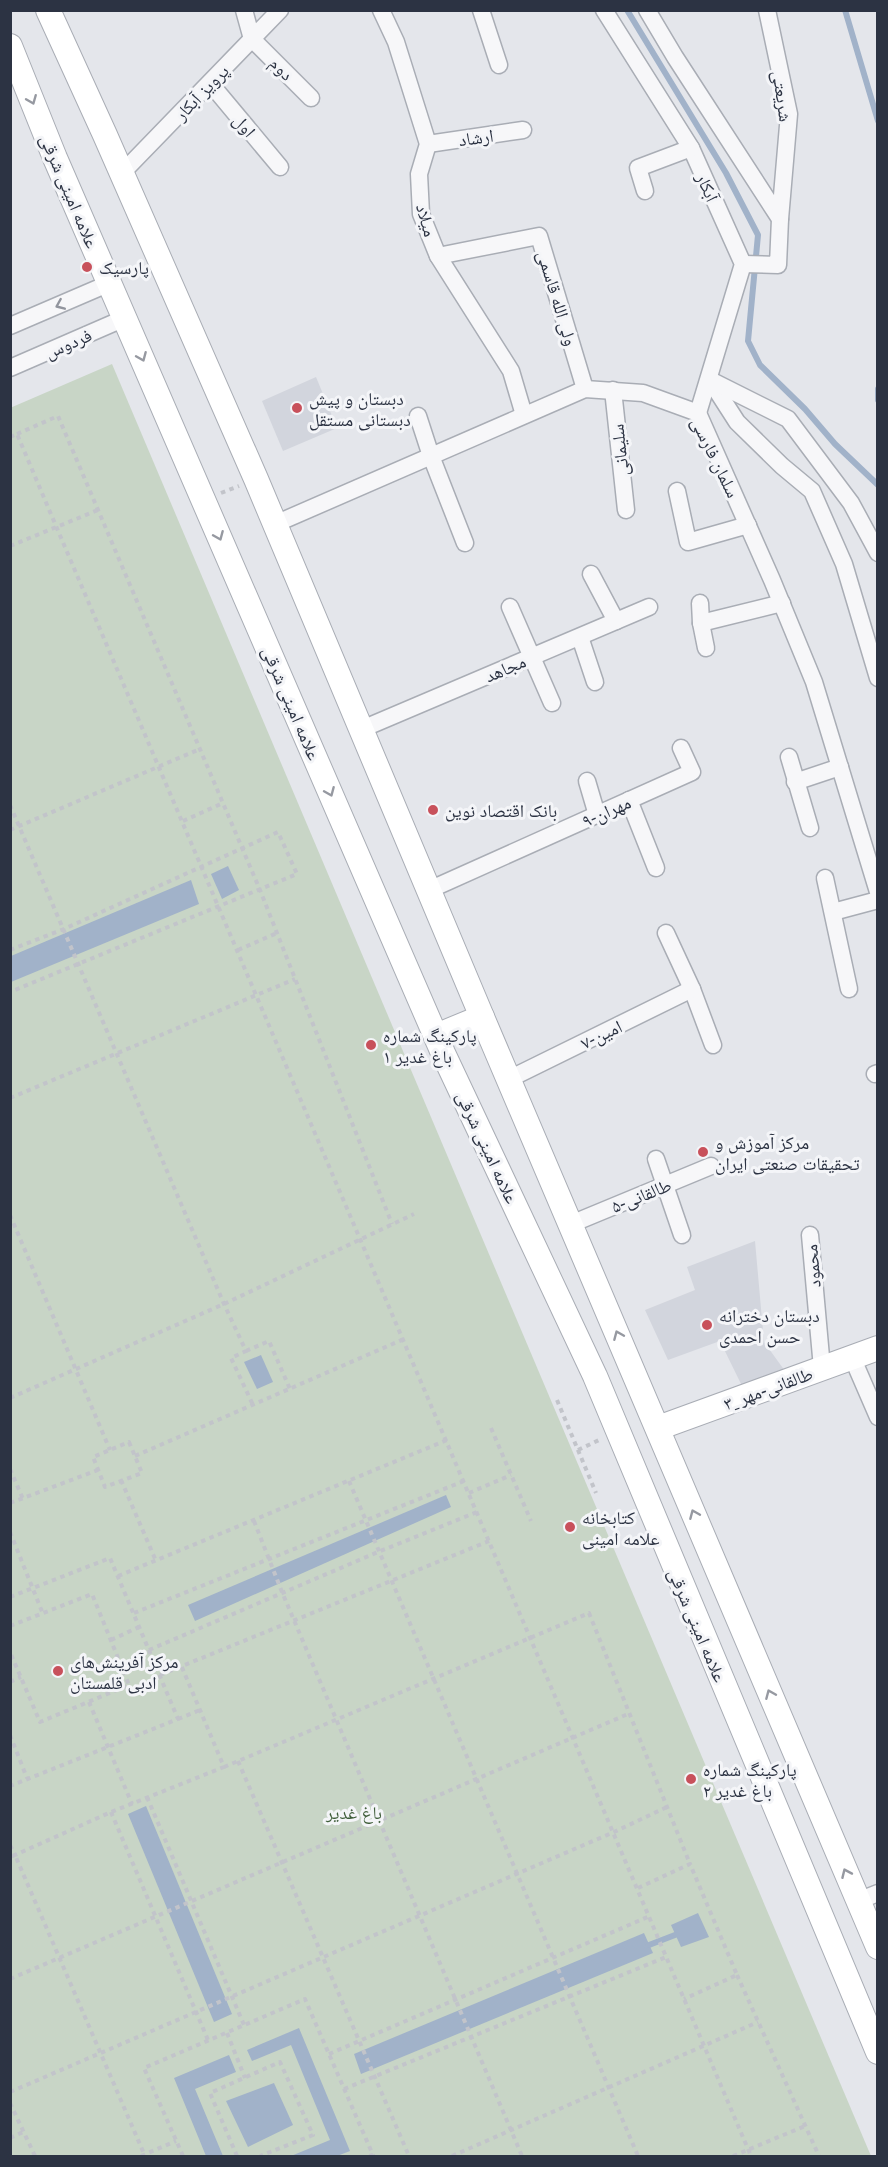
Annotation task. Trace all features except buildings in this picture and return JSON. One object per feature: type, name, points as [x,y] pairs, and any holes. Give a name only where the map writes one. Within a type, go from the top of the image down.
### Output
[{"type":"main road","points":[[48,10],[256,479],[658,1428],[868,1897],[878,1947]]},
{"type":"main road","name":"علامه امینی شرقی","points":[[10,46],[55,158],[436,1036],[595,1376],[878,2052]]},
{"type":"main road","points":[[436,1036],[482,1017]]},
{"type":"main road","name":"۳_طالقانی-مهر","points":[[658,1428],[878,1348]]},
{"type":"street","points":[[244,10],[252,39]]},
{"type":"street","name":"پرویز آبکار","points":[[122,173],[280,10]]},
{"type":"street","points":[[381,10],[396,42],[428,144]]},
{"type":"street","points":[[481,10],[499,65]]},
{"type":"street","name":"آبکار","points":[[604,10],[691,148],[743,264]]},
{"type":"street","points":[[647,10],[780,219],[778,265],[743,264],[710,380],[698,413]]},
{"type":"street","name":"شریعتی","points":[[767,10],[789,114],[780,219]]},
{"type":"street","name":"دوم","points":[[252,39],[311,98]]},
{"type":"street","name":"اول","points":[[210,83],[280,167]]},
{"type":"street","name":"ارشاد","points":[[428,144],[523,130]]},
{"type":"street","name":"میلاد","points":[[428,144],[419,174],[421,214],[438,256],[511,371],[524,415]]},
{"type":"street","points":[[645,191],[638,168],[691,148]]},
{"type":"street","name":"ولی الله قاسمی","points":[[438,256],[539,236],[585,389]]},
{"type":"street","points":[[10,326],[110,284]]},
{"type":"street","name":"فردوس","points":[[10,368],[125,318]]},
{"type":"street","points":[[710,380],[788,419],[851,503],[878,553]]},
{"type":"street","points":[[710,380],[736,422],[812,491],[844,564],[878,678]]},
{"type":"street","name":"سلمان فارسی","points":[[275,524],[585,389],[643,393],[698,413],[782,603],[814,682],[878,892]]},
{"type":"street","name":"سلیمانی","points":[[613,390],[626,510]]},
{"type":"street","points":[[418,416],[465,543]]},
{"type":"street","points":[[677,491],[688,542],[748,525]]},
{"type":"street","points":[[591,574],[616,621]]},
{"type":"street","points":[[700,603],[706,648]]},
{"type":"street","points":[[701,623],[782,603]]},
{"type":"street","points":[[510,606],[552,703]]},
{"type":"street","name":"مجاهد","points":[[362,729],[649,607]]},
{"type":"street","points":[[580,637],[596,682]]},
{"type":"street","name":"۹-مهران","points":[[429,890],[692,772],[681,748]]},
{"type":"street","points":[[789,757],[810,828]]},
{"type":"street","points":[[795,782],[840,766]]},
{"type":"street","points":[[587,782],[597,815]]},
{"type":"street","points":[[629,800],[656,868]]},
{"type":"street","points":[[825,879],[849,989]]},
{"type":"street","points":[[833,912],[878,900]]},
{"type":"street","points":[[666,933],[692,989],[714,1045]]},
{"type":"street","name":"۷-امین","points":[[509,1078],[692,989]]},
{"type":"street","points":[[656,1159],[682,1235]]},
{"type":"street","name":"۵-طالقانی","points":[[571,1224],[711,1166]]},
{"type":"street","name":"محمود","points":[[810,1235],[822,1368]]},
{"type":"street","points":[[852,1358],[878,1417]]},
{"type":"path","points":[[10,436],[58,416],[260,890],[392,1224]]},
{"type":"path","points":[[16,434],[751,2157]]},
{"type":"path","points":[[204,500],[256,479]]},
{"type":"path","points":[[10,546],[98,510]]},
{"type":"path","points":[[10,830],[200,749]]},
{"type":"path","points":[[183,821],[223,803]]},
{"type":"path","points":[[10,805],[246,1351]]},
{"type":"path","points":[[10,950],[278,832],[297,874],[10,992]]},
{"type":"path","points":[[238,950],[277,933]]},
{"type":"path","points":[[10,1098],[295,979]]},
{"type":"path","points":[[10,1398],[224,1304],[414,1214]]},
{"type":"path","points":[[10,1215],[110,1450]]},
{"type":"path","points":[[135,1456],[404,1339]]},
{"type":"path","points":[[253,1405],[231,1358],[269,1341],[290,1389]]},
{"type":"path","points":[[557,1400],[596,1493]]},
{"type":"path","points":[[491,1428],[531,1521]]},
{"type":"path","points":[[118,1576],[447,1440]]},
{"type":"path","points":[[129,1442],[142,1473],[105,1487],[93,1456],[110,1450],[129,1442]]},
{"type":"path","points":[[10,1503],[98,1470]]},
{"type":"path","points":[[11,1472],[23,1499]]},
{"type":"path","points":[[469,1493],[511,1475]]},
{"type":"path","points":[[122,1480],[156,1561]]},
{"type":"path","points":[[349,1481],[638,2157]]},
{"type":"path","points":[[134,1613],[464,1481]]},
{"type":"path","points":[[150,1650],[282,1592],[477,1512]]},
{"type":"path","points":[[254,1521],[522,2157]]},
{"type":"path","points":[[10,1532],[43,1614]]},
{"type":"path","points":[[160,1675],[489,1541]]},
{"type":"path","points":[[10,1597],[110,1558],[178,1719]]},
{"type":"path","points":[[10,1626],[92,1594],[129,1685],[40,1722],[10,1652]]},
{"type":"path","points":[[13,1856],[111,1812],[224,1767],[589,1612],[690,1864],[819,2157]]},
{"type":"path","points":[[111,1640],[139,1628]]},
{"type":"path","points":[[182,1665],[224,1767]]},
{"type":"path","points":[[10,1682],[21,1677]]},
{"type":"path","points":[[88,1702],[132,1804]]},
{"type":"path","points":[[10,1786],[200,1710]]},
{"type":"path","points":[[10,1979],[59,1960],[628,1714]]},
{"type":"path","points":[[10,1735],[27,1778]]},
{"type":"path","points":[[238,1760],[409,2157]]},
{"type":"path","points":[[147,1797],[244,2025]]},
{"type":"path","points":[[10,2092],[614,1832],[666,1807]]},
{"type":"path","points":[[111,1812],[208,2040]]},
{"type":"path","points":[[10,1845],[144,2156],[176,2141]]},
{"type":"path","points":[[638,1888],[690,1864]]},
{"type":"path","points":[[329,2054],[650,1916]]},
{"type":"path","points":[[344,2089],[666,1955]]},
{"type":"path","points":[[684,1999],[737,1975]]},
{"type":"path","points":[[183,2157],[144,2068],[305,1999],[373,2155],[369,2157]]},
{"type":"path","points":[[452,2157],[758,2022]]},
{"type":"path","points":[[227,2032],[245,2078]]},
{"type":"path","points":[[237,2157],[210,2093],[280,2062],[313,2135],[260,2157]]},
{"type":"path","points":[[10,2103],[34,2157]]},
{"type":"path","points":[[733,2157],[805,2126]]},
{"type":"path","points":[[10,2138],[23,2132]]},
{"type":"shaded area","name":"دبستان و پیش دبستانی مستقل","points":[[316,377],[337,428],[283,451],[262,401]]},
{"type":"shaded area","name":"دبستان دخترانه حسن احمدی","points":[[755,1241],[764,1342],[785,1371],[742,1386],[720,1341],[668,1360],[645,1310],[695,1290],[687,1267]]},
{"type":"green space","name":"باغ غدیر","points":[[112,364],[871,2156],[11,2156],[10,408]]},
{"type":"water","points":[[228,866],[239,890],[222,899],[211,874]]},
{"type":"water","points":[[191,880],[199,904],[11,982],[11,956]]},
{"type":"water","points":[[261,1355],[273,1382],[257,1389],[244,1362]]},
{"type":"water","points":[[446,1495],[451,1507],[195,1621],[188,1605]]},
{"type":"water","points":[[146,1806],[232,2014],[214,2022],[128,1814]]},
{"type":"water","points":[[698,1913],[709,1937],[681,1947],[671,1925]]},
{"type":"water","points":[[644,1933],[653,1953],[361,2074],[354,2054]]},
{"type":"water","points":[[299,2028],[350,2151],[337,2156],[291,2156],[330,2140],[291,2045],[252,2061],[247,2050]]},
{"type":"water","points":[[229,2055],[236,2072],[195,2089],[223,2156],[206,2156],[174,2078]]},
{"type":"water","points":[[274,2083],[293,2125],[248,2147],[226,2101]]},
{"type":"waterway","points":[[627,10],[726,173],[758,235],[748,341],[760,365],[805,409],[835,444],[878,485]]},
{"type":"waterway","points":[[845,10],[878,121]]},
{"type":"waterway","points":[[878,389],[878,400]]},
{"type":"waterway","points":[[649,1945],[675,1935]]},
{"type":"place","name":"پارسیک","points":[[87,267]]},
{"type":"place","name":"دبستان و پیش دبستانی مستقل","points":[[297,408]]},
{"type":"place","name":"بانک اقتصاد نوین","points":[[433,810]]},
{"type":"place","name":"پارکینگ شماره ۱ باغ غدیر","points":[[371,1045]]},
{"type":"place","name":"مرکز آموزش و تحقیقات صنعتی ایران","points":[[703,1152]]},
{"type":"place","name":"دبستان دخترانه حسن احمدی","points":[[707,1325]]},
{"type":"place","name":"کتابخانه علامه امینی","points":[[570,1527]]},
{"type":"place","name":"مرکز آفرینش‌های ادبی قلمستان","points":[[58,1671]]},
{"type":"place","name":"پارکینگ شماره ۲ باغ غدیر","points":[[691,1779]]}]
